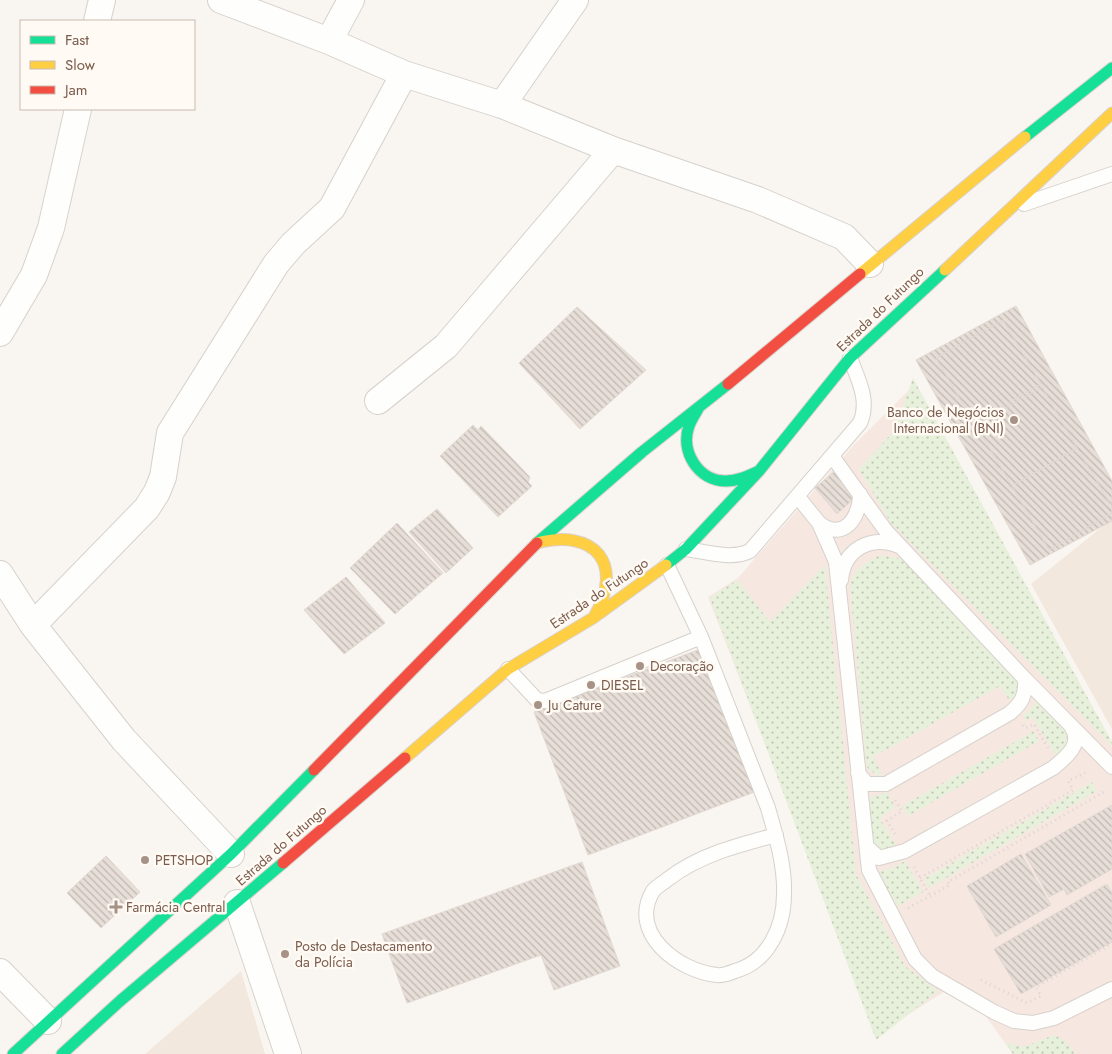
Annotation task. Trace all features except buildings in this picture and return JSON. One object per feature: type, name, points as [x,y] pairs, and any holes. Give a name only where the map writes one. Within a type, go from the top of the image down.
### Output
[{"type":"highway","points":[[538,543],[642,452],[699,408],[870,264],[1112,68]]},
{"type":"highway","name":"Estrada do Futungo","points":[[62,1054],[120,1001],[237,903],[508,669],[594,618],[668,565],[686,549],[759,471],[850,358],[1112,114]]},
{"type":"highway","points":[[699,408],[690,420],[686,434],[686,449],[692,463],[703,474],[718,481],[732,483],[746,479],[759,471]]},
{"type":"highway","points":[[538,543],[552,537],[567,536],[582,541],[599,556],[609,576],[608,592],[603,606],[594,618]]},
{"type":"highway","name":"Estrada do Futungo","points":[[13,1054],[231,854],[506,573],[538,543]]},
{"type":"street","points":[[97,20],[102,0]]},
{"type":"street","points":[[329,41],[351,0]]},
{"type":"street","points":[[502,105],[575,0]]},
{"type":"street","points":[[225,1],[329,41],[404,74],[502,105],[613,150],[758,200],[801,217],[844,238],[870,264]]},
{"type":"street","points":[[33,625],[152,500],[163,477],[170,433],[276,264],[293,244],[332,208],[404,74]]},
{"type":"street","points":[[0,333],[34,275],[51,228],[78,110]]},
{"type":"street","points":[[378,401],[446,346],[613,150]]},
{"type":"street","points":[[0,574],[33,625],[124,740],[231,854]]},
{"type":"street","points":[[237,903],[288,1054]]},
{"type":"street","points":[[0,972],[48,1022]]},
{"type":"lane","points":[[1009,209],[1110,175]]},
{"type":"lane","points":[[686,549],[742,555],[750,551],[798,497],[860,423],[864,414],[865,401],[850,358]]},
{"type":"lane","points":[[832,456],[886,531],[1025,679],[1112,767]]},
{"type":"lane","points":[[819,523],[833,529],[849,524],[858,512],[860,494]]},
{"type":"lane","points":[[798,497],[819,523],[836,562],[870,870],[915,959],[932,976],[986,1008],[1014,1021],[1033,1023],[1054,1018],[1112,989]]},
{"type":"lane","points":[[840,586],[842,573],[847,561],[865,543],[882,541],[900,546]]},
{"type":"lane","points":[[668,565],[701,637],[768,808],[776,835],[784,879],[784,897],[781,919],[773,940],[761,959],[747,968],[718,976],[693,969],[666,953],[648,930],[646,908],[654,890],[678,871],[707,856],[776,835]]},
{"type":"lane","points":[[508,669],[538,700],[545,701],[701,637]]},
{"type":"lane","points":[[858,773],[867,784],[886,784],[1014,710],[1024,697],[1025,679]]},
{"type":"lane","points":[[867,847],[879,858],[905,851],[1053,768],[1067,757],[1076,743],[1076,732],[1069,723]]},
{"type":"path","points":[[1014,710],[1025,728],[1034,724],[1052,756]]},
{"type":"path","points":[[920,878],[1073,790],[1068,781],[1086,771],[1092,771]]},
{"type":"path","points":[[886,784],[902,811],[887,821],[895,835]]},
{"type":"path","points":[[900,912],[950,885],[948,882],[1104,792]]},
{"type":"path","points":[[905,851],[930,896]]},
{"type":"path","points":[[975,977],[1027,1003],[1041,996],[1036,987],[1112,944]]},
{"type":"shaded area","points":[[914,385],[1112,746],[1112,1054],[1013,1054],[984,1014],[944,992],[877,1034],[708,597],[738,578],[852,447]]},
{"type":"shaded area","points":[[1112,519],[1112,729],[1031,584]]},
{"type":"shaded area","points":[[241,971],[265,1054],[145,1054]]},
{"type":"green space","points":[[913,378],[1112,742],[1112,746],[891,523],[859,469],[893,432]]},
{"type":"green space","points":[[880,555],[903,559],[1019,683],[1017,693],[1009,700],[1000,686],[873,757],[882,774],[877,775],[868,769],[866,762],[850,585],[861,567]]},
{"type":"green space","points":[[825,565],[856,874],[905,966],[938,991],[876,1040],[710,598],[737,580],[770,622]]},
{"type":"green space","points":[[1038,698],[1058,717],[1068,734],[1066,744],[1056,756],[1033,717],[1026,721],[1023,715],[1030,710]]},
{"type":"green space","points":[[1034,731],[1039,741],[908,816],[902,806]]},
{"type":"green space","points":[[1092,782],[1097,791],[929,888],[924,879]]},
{"type":"green space","points":[[887,792],[895,807],[880,819],[897,846],[885,851],[873,844],[869,803],[871,797]]},
{"type":"green space","points":[[905,861],[923,892],[894,908],[879,879],[880,872],[891,869]]},
{"type":"green space","points":[[1054,1035],[1064,1040],[1076,1054],[1013,1054],[1005,1042],[1023,1047]]},
{"type":"traffic: fast","points":[[1025,137],[1112,68]]},
{"type":"traffic: fast","points":[[666,565],[686,549],[759,471],[850,358],[945,270]]},
{"type":"traffic: fast","points":[[537,543],[642,452],[728,384]]},
{"type":"traffic: fast","points":[[698,409],[689,426],[687,445],[689,454],[700,470],[716,480],[726,481],[739,479],[759,471]]},
{"type":"traffic: fast","points":[[13,1054],[231,854],[314,770]]},
{"type":"traffic: fast","points":[[62,1054],[120,1001],[283,863]]},
{"type":"traffic: slow","points":[[945,270],[1112,113]]},
{"type":"traffic: slow","points":[[860,274],[1025,137]]},
{"type":"traffic: slow","points":[[537,543],[557,540],[575,541],[589,546],[599,554],[605,566],[606,581],[603,598],[594,617]]},
{"type":"traffic: slow","points":[[405,758],[508,669],[593,618],[666,565]]},
{"type":"traffic: jam","points":[[728,384],[860,274]]},
{"type":"traffic: jam","points":[[314,770],[537,543]]},
{"type":"traffic: jam","points":[[283,863],[405,758]]},
{"type":"place","name":"Banco de Negócios Internacional (BNI)","points":[[1014,420]]},
{"type":"place","name":"Decoração","points":[[640,666]]},
{"type":"place","name":"DIESEL","points":[[591,685]]},
{"type":"place","name":"Ju Cature","points":[[538,705]]},
{"type":"place","name":"PETSHOP","points":[[145,860]]},
{"type":"place","name":"Farmácia Central","points":[[116,907]]},
{"type":"place","name":"Posto de Destacamento da Polícia","points":[[285,954]]}]
